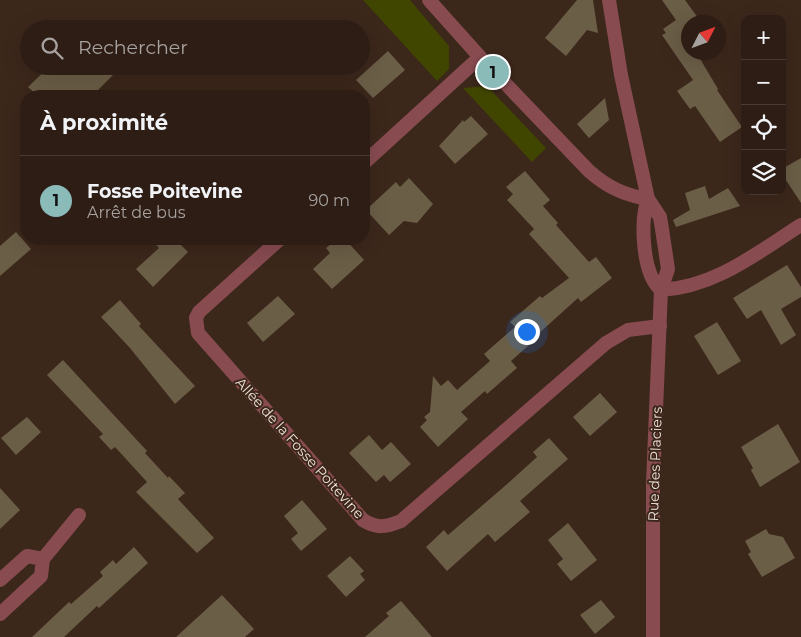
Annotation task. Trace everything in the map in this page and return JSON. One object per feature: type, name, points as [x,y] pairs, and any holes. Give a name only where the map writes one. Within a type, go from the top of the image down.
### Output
[{"type":"street","points":[[430,0],[480,57],[602,183],[626,196],[648,199]]},
{"type":"street","name":"Rue des Placiers","points":[[609,0],[621,75],[648,199],[660,217],[668,269],[661,290],[653,483],[653,637]]},
{"type":"street","points":[[370,158],[480,57]]},
{"type":"street","name":"Rue des Placiers","points":[[648,199],[644,210],[643,223],[649,273],[653,284],[661,290]]},
{"type":"street","points":[[661,290],[692,286],[710,280],[801,225]]},
{"type":"street","name":"Allée de la Fosse Poitevine","points":[[273,245],[199,312],[196,326],[198,333],[363,520],[372,526],[386,527],[401,522],[606,343],[628,330],[660,326]]},
{"type":"street","points":[[0,614],[41,576],[43,559],[79,515]]},
{"type":"street","points":[[0,580],[27,556],[43,559]]},
{"type":"green space","points":[[363,0],[410,0],[449,46],[449,69],[437,81]]},
{"type":"green space","points":[[487,86],[546,148],[532,162],[463,88]]},
{"type":"building","points":[[577,0],[593,0],[598,33],[587,30],[566,56],[545,38]]},
{"type":"building","points":[[662,0],[685,0],[696,15],[681,15],[681,60],[701,60],[717,90],[741,126],[741,128],[720,142],[695,106],[690,109],[677,91],[693,80],[662,35],[666,33],[663,29],[676,20]]},
{"type":"building","points":[[388,51],[405,70],[373,98],[370,95],[370,90],[365,90],[356,80],[362,75],[370,75],[370,67]]},
{"type":"building","points":[[41,75],[113,75],[98,90],[31,90],[28,87]]},
{"type":"building","points":[[605,98],[609,120],[589,138],[577,124]]},
{"type":"building","points":[[471,116],[488,134],[455,164],[439,146],[463,120],[464,122]]},
{"type":"building","points":[[801,158],[801,203],[786,180],[786,167]]},
{"type":"building","points":[[525,171],[550,200],[543,206],[558,223],[556,225],[589,262],[596,257],[612,278],[581,302],[578,298],[537,335],[538,337],[511,361],[517,368],[487,394],[485,391],[461,412],[468,419],[438,447],[420,427],[427,420],[424,417],[430,412],[433,376],[441,386],[448,380],[457,390],[490,361],[484,354],[515,327],[510,322],[540,296],[542,298],[569,278],[529,234],[534,229],[507,200],[513,194],[506,187]]},
{"type":"building","points":[[409,178],[433,204],[417,223],[404,221],[389,235],[370,214],[370,206],[396,182],[400,187]]},
{"type":"building","points":[[705,186],[709,199],[728,188],[740,206],[676,227],[673,220],[690,210],[685,193]]},
{"type":"building","points":[[16,232],[20,237],[20,245],[27,245],[31,249],[0,276],[0,246]]},
{"type":"building","points":[[156,245],[181,245],[188,252],[153,287],[136,269],[159,248]]},
{"type":"building","points":[[330,245],[350,245],[364,260],[332,289],[313,269],[330,253],[326,248]]},
{"type":"building","points":[[787,265],[801,287],[801,297],[781,309],[796,335],[781,345],[761,310],[747,319],[733,298]]},
{"type":"building","points":[[278,296],[295,314],[263,342],[247,323]]},
{"type":"building","points":[[120,300],[141,324],[139,326],[195,386],[175,404],[130,348],[101,317]]},
{"type":"building","points":[[717,322],[741,361],[718,375],[694,336]]},
{"type":"building","points":[[63,360],[147,451],[145,453],[185,493],[178,499],[214,538],[197,553],[136,492],[147,482],[115,447],[111,450],[99,437],[103,434],[47,375]]},
{"type":"building","points":[[600,393],[617,412],[590,436],[573,417]]},
{"type":"building","points":[[27,417],[41,432],[16,455],[1,438]]},
{"type":"building","points":[[778,424],[800,462],[760,487],[751,470],[753,468],[741,447]]},
{"type":"building","points":[[369,435],[382,450],[391,442],[411,464],[390,482],[384,475],[376,482],[349,453]]},
{"type":"building","points":[[549,438],[568,459],[520,501],[530,512],[495,542],[488,534],[447,571],[426,547],[444,530],[448,535],[506,485],[537,457],[533,452]]},
{"type":"building","points":[[0,488],[20,510],[0,529]]},
{"type":"building","points":[[302,500],[327,529],[301,551],[291,539],[298,533],[284,516]]},
{"type":"building","points":[[568,523],[597,560],[571,581],[557,564],[563,559],[548,540]]},
{"type":"building","points":[[766,529],[769,534],[783,537],[795,558],[762,577],[748,554],[751,552],[745,541]]},
{"type":"building","points":[[134,547],[148,563],[99,608],[97,606],[64,637],[32,637],[69,602],[71,604],[103,576],[100,572],[113,560],[116,564]]},
{"type":"building","points":[[350,556],[364,571],[360,574],[365,580],[346,597],[327,576]]},
{"type":"building","points":[[222,595],[254,629],[245,637],[176,637]]},
{"type":"building","points":[[601,600],[615,617],[595,634],[580,615]]},
{"type":"building","points":[[401,601],[432,637],[365,637],[389,616],[386,613]]},
{"type":"place","name":"Fosse Poitevine","points":[[493,72]]}]
